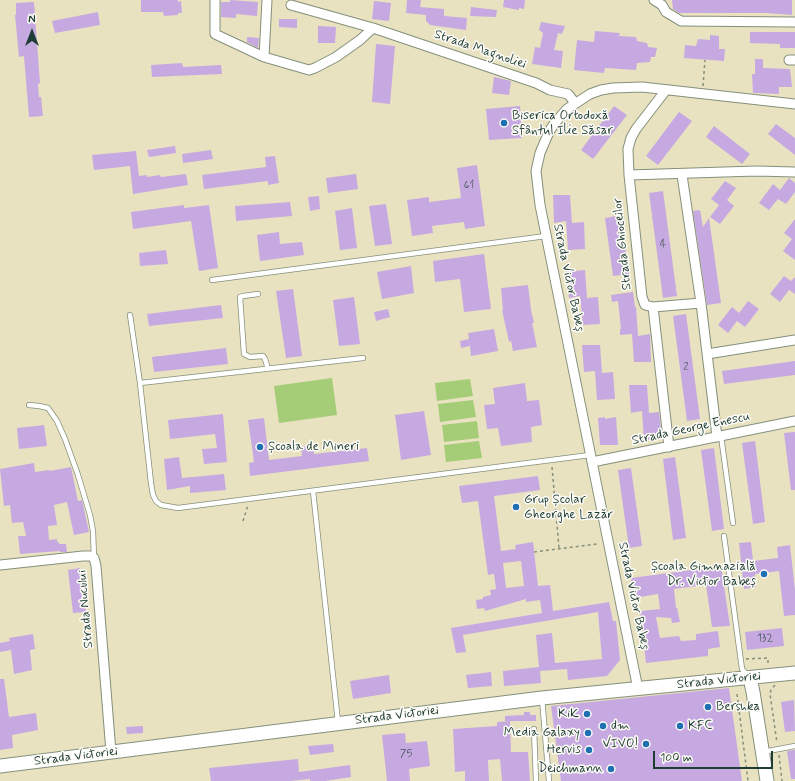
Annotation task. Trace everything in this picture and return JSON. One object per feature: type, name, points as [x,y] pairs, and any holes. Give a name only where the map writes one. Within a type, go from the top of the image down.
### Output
[{"type":"street","points":[[214,0],[215,34],[264,57],[308,70],[336,57],[360,40],[373,28]]},
{"type":"street","points":[[264,57],[267,0]]},
{"type":"street","points":[[654,0],[662,3],[666,12],[681,21],[795,22]]},
{"type":"street","name":"Strada Magnoliei","points":[[291,5],[373,28],[536,83],[550,90],[568,94],[575,103]]},
{"type":"street","name":"Strada Victor Babeș","points":[[638,689],[537,186],[538,162],[543,143],[551,128],[560,116],[575,103],[590,94],[613,88],[636,87],[795,104]]},
{"type":"street","name":"Strada Ghioceilor","points":[[653,307],[645,305],[642,297],[629,175],[628,149],[631,138],[636,129],[666,90]]},
{"type":"street","points":[[629,175],[795,172]]},
{"type":"street","points":[[682,175],[719,436]]},
{"type":"street","points":[[669,447],[653,307],[701,303]]},
{"type":"street","points":[[707,354],[795,340]]},
{"type":"street","name":"Strada George Enescu","points":[[592,458],[669,447],[795,421]]},
{"type":"street","name":"Strada Nucului","points":[[0,565],[83,556],[91,556],[94,558],[111,752]]},
{"type":"street","name":"Strada Victoriei","points":[[0,766],[542,698],[795,673]]},
{"type":"street","points":[[750,678],[767,781]]},
{"type":"lane","points":[[212,280],[546,236]]},
{"type":"lane","points":[[258,294],[240,297],[244,354],[250,357],[263,356],[268,369]]},
{"type":"lane","points":[[130,315],[140,383],[150,483],[156,501],[161,505],[178,508],[552,460],[592,458]]},
{"type":"lane","points":[[140,383],[363,358]]},
{"type":"lane","points":[[29,406],[48,408],[57,421],[65,438],[90,515],[93,531],[94,558]]},
{"type":"lane","points":[[719,436],[733,523]]},
{"type":"lane","points":[[313,491],[338,724]]},
{"type":"lane","points":[[724,536],[742,668],[750,678]]},
{"type":"lane","points":[[542,698],[549,781]]},
{"type":"lane","points":[[534,729],[536,781]]},
{"type":"lane","points":[[763,752],[795,746]]},
{"type":"path","points":[[703,89],[705,60]]},
{"type":"path","points":[[552,460],[559,548]]},
{"type":"path","points":[[243,521],[250,499]]},
{"type":"path","points":[[534,552],[597,544]]},
{"type":"path","points":[[777,684],[773,686],[770,694],[782,781]]},
{"type":"path","points":[[737,694],[748,781]]},
{"type":"green space","points":[[332,378],[337,415],[279,423],[274,386]]},
{"type":"green space","points":[[470,379],[473,396],[437,401],[435,383]]},
{"type":"green space","points":[[473,400],[476,417],[440,422],[438,404]]},
{"type":"green space","points":[[477,421],[479,438],[444,442],[442,425]]},
{"type":"green space","points":[[479,441],[482,458],[446,462],[444,445]]},
{"type":"building","points":[[141,0],[178,0],[178,2],[181,1],[182,13],[178,13],[178,15],[164,16],[163,12],[141,12]]},
{"type":"building","points":[[230,0],[258,2],[257,16],[236,14],[236,18],[221,17],[221,2],[230,2]]},
{"type":"building","points":[[407,0],[421,0],[420,7],[444,9],[444,16],[467,18],[466,30],[430,25],[426,21],[426,15],[406,13]]},
{"type":"building","points":[[504,0],[525,0],[524,9],[519,8],[519,10],[503,7]]},
{"type":"building","points":[[672,0],[792,0],[792,15],[766,13],[679,13],[673,9]]},
{"type":"building","points":[[374,1],[391,3],[389,21],[372,19]]},
{"type":"building","points":[[34,2],[40,83],[38,84],[39,97],[41,97],[43,116],[29,117],[24,56],[19,57],[15,15],[16,3]]},
{"type":"building","points":[[471,7],[497,10],[496,17],[470,16]]},
{"type":"building","points":[[98,12],[100,25],[55,33],[52,21]]},
{"type":"building","points":[[279,19],[297,19],[297,28],[279,27]]},
{"type":"building","points":[[541,22],[565,26],[562,34],[558,33],[554,50],[563,51],[561,68],[532,64],[535,47],[540,48],[543,33],[539,30]]},
{"type":"building","points":[[318,26],[336,27],[335,43],[318,43]]},
{"type":"building","points":[[595,31],[620,33],[619,36],[636,37],[637,41],[647,43],[648,47],[657,48],[655,57],[651,57],[650,62],[637,63],[636,70],[605,68],[604,73],[574,70],[577,40],[594,42]]},
{"type":"building","points":[[750,32],[795,32],[795,48],[780,48],[780,44],[750,43]]},
{"type":"building","points":[[710,35],[719,36],[719,49],[725,49],[724,61],[684,58],[685,45],[696,46],[698,39],[710,40]]},
{"type":"building","points":[[247,37],[259,38],[258,48],[247,42]]},
{"type":"building","points":[[376,44],[395,46],[390,104],[372,102]]},
{"type":"building","points":[[755,59],[763,59],[763,68],[790,69],[792,87],[779,87],[779,94],[753,93],[752,74],[755,74]]},
{"type":"building","points":[[182,63],[183,67],[221,65],[222,74],[152,77],[151,65]]},
{"type":"building","points":[[494,77],[511,81],[509,95],[492,93]]},
{"type":"building","name":"Biserica Ortodoxă Sfântul Ilie Săsar","points":[[520,106],[522,138],[489,140],[486,109]]},
{"type":"building","points":[[614,106],[627,115],[593,159],[581,150]]},
{"type":"building","points":[[679,112],[692,121],[658,165],[646,156]]},
{"type":"building","points":[[776,124],[795,138],[795,155],[768,134]]},
{"type":"building","points":[[714,126],[750,154],[742,164],[706,137]]},
{"type":"building","points":[[175,146],[176,153],[149,157],[147,150]]},
{"type":"building","points":[[211,150],[213,159],[183,163],[182,154]]},
{"type":"building","points":[[136,151],[139,176],[147,175],[147,177],[160,175],[161,177],[186,174],[188,185],[133,194],[130,166],[94,170],[92,155]]},
{"type":"building","points":[[275,156],[279,183],[268,185],[268,181],[204,189],[202,175],[266,167],[265,157]]},
{"type":"building","points":[[477,165],[485,226],[465,229],[464,222],[432,226],[433,233],[412,236],[407,200],[429,197],[429,202],[461,198],[457,168]]},
{"type":"building","points":[[356,174],[358,189],[328,193],[326,178]]},
{"type":"building","points":[[789,178],[795,183],[795,192],[786,204],[778,199],[769,210],[759,203],[773,184],[780,190]]},
{"type":"building","points":[[725,181],[736,188],[727,200],[734,206],[720,224],[710,217],[719,205],[711,199]]},
{"type":"building","points":[[663,191],[677,296],[663,298],[649,193]]},
{"type":"building","points":[[553,195],[570,195],[572,223],[584,222],[585,249],[568,250],[566,221],[554,223]]},
{"type":"building","points":[[319,196],[320,209],[310,211],[308,197]]},
{"type":"building","points":[[290,202],[292,216],[236,221],[235,206]]},
{"type":"building","points":[[386,204],[392,244],[375,246],[369,206]]},
{"type":"building","points":[[184,205],[184,208],[209,205],[218,268],[199,271],[191,221],[133,229],[131,212]]},
{"type":"building","points":[[352,208],[357,248],[340,250],[335,211]]},
{"type":"building","points":[[700,210],[703,227],[709,218],[721,303],[707,305],[693,211]]},
{"type":"building","points":[[621,215],[629,274],[613,276],[605,218]]},
{"type":"building","points":[[795,219],[795,260],[783,251],[792,239],[784,233]]},
{"type":"building","points":[[279,232],[280,244],[302,242],[304,255],[260,261],[257,235]]},
{"type":"building","points":[[166,250],[168,264],[140,266],[139,253]]},
{"type":"building","points":[[484,254],[491,309],[464,312],[460,279],[435,282],[433,261]]},
{"type":"building","points":[[411,266],[414,293],[382,299],[377,272]]},
{"type":"building","points":[[585,270],[587,298],[598,297],[600,324],[583,325],[580,296],[569,298],[567,271]]},
{"type":"building","points":[[784,276],[791,281],[795,277],[795,294],[789,290],[780,302],[770,294]]},
{"type":"building","points":[[528,285],[534,323],[532,323],[537,347],[513,351],[511,341],[509,342],[502,310],[501,288]]},
{"type":"building","points":[[293,289],[302,356],[286,358],[276,291]]},
{"type":"building","points":[[633,292],[636,307],[638,336],[650,334],[651,362],[634,362],[632,334],[620,335],[621,329],[618,301],[612,302],[611,295]]},
{"type":"building","points":[[354,297],[360,344],[339,346],[333,300]]},
{"type":"building","points":[[748,301],[759,309],[745,327],[737,321],[728,333],[718,325],[732,307],[739,313]]},
{"type":"building","points":[[221,305],[223,318],[149,326],[147,314]]},
{"type":"building","points":[[388,309],[390,317],[376,321],[374,312]]},
{"type":"building","points":[[686,314],[700,419],[687,421],[673,316]]},
{"type":"building","points":[[494,329],[498,351],[471,356],[470,346],[461,348],[460,341],[469,339],[468,333]]},
{"type":"building","points":[[582,345],[600,345],[602,373],[613,372],[615,399],[597,400],[595,371],[584,372]]},
{"type":"building","points":[[226,348],[228,364],[154,372],[152,357]]},
{"type":"building","points":[[795,361],[795,375],[724,384],[722,371]]},
{"type":"building","points":[[525,383],[527,401],[539,400],[542,425],[531,427],[532,442],[501,446],[498,428],[487,429],[484,405],[495,404],[493,388]]},
{"type":"building","points":[[629,385],[647,385],[649,413],[659,412],[662,439],[644,440],[642,411],[631,413]]},
{"type":"building","points":[[424,411],[431,455],[401,460],[395,415]]},
{"type":"building","points":[[223,414],[227,462],[204,464],[202,449],[217,448],[215,434],[170,439],[168,420]]},
{"type":"building","points":[[605,417],[605,419],[616,417],[618,445],[600,445],[598,418]]},
{"type":"building","name":"Școala de Mineri","points":[[264,418],[269,460],[302,456],[301,447],[313,445],[314,454],[367,448],[369,461],[250,476],[249,463],[254,462],[248,420]]},
{"type":"building","points":[[44,425],[47,446],[19,449],[17,428]]},
{"type":"building","points":[[795,432],[795,490],[791,490],[784,433]]},
{"type":"building","points":[[755,441],[765,522],[753,524],[742,443]]},
{"type":"building","points":[[714,448],[724,529],[712,531],[701,450]]},
{"type":"building","points":[[179,457],[182,478],[224,474],[226,490],[190,493],[190,486],[167,490],[164,459]]},
{"type":"building","points":[[675,457],[686,538],[673,540],[663,459]]},
{"type":"building","points":[[34,463],[35,472],[71,467],[78,501],[82,500],[89,532],[74,535],[67,502],[54,505],[57,525],[48,526],[49,540],[57,539],[59,544],[66,544],[67,552],[60,551],[20,554],[18,536],[26,536],[23,522],[12,523],[10,505],[4,506],[0,469]]},
{"type":"building","points":[[631,468],[642,546],[629,548],[618,470]]},
{"type":"building","points":[[538,476],[540,490],[494,496],[501,551],[516,549],[515,545],[533,542],[538,586],[550,585],[553,611],[609,602],[613,621],[616,621],[620,660],[607,676],[568,680],[567,669],[540,671],[541,683],[504,686],[503,671],[539,667],[536,635],[552,633],[555,663],[602,659],[598,612],[463,635],[466,652],[456,653],[451,628],[542,613],[540,600],[526,602],[526,599],[485,611],[484,608],[477,609],[476,600],[483,599],[483,597],[491,595],[490,590],[496,589],[494,574],[488,575],[478,501],[462,503],[459,486]],"holes":[[[521,561],[524,586],[506,588],[503,563]]]},
{"type":"building","points":[[751,542],[753,561],[778,558],[777,547],[790,545],[795,590],[795,615],[784,616],[779,571],[755,574],[756,587],[744,589],[739,543]]},
{"type":"building","points":[[721,566],[730,626],[712,627],[706,585],[674,589],[676,608],[680,622],[672,623],[671,618],[656,617],[660,638],[679,636],[681,641],[696,640],[696,634],[718,631],[720,647],[708,649],[708,656],[646,663],[640,611],[660,609],[658,594],[634,598],[631,578]]},
{"type":"building","points":[[80,568],[86,612],[73,613],[68,570]]},
{"type":"building","points":[[782,628],[784,646],[747,650],[745,632]]},
{"type":"building","points":[[33,634],[35,649],[30,650],[32,670],[14,674],[11,650],[0,652],[0,643],[10,641],[9,638]]},
{"type":"building","points":[[491,672],[492,686],[468,688],[466,675]]},
{"type":"building","points":[[389,675],[391,693],[353,699],[350,681]]},
{"type":"building","points":[[0,679],[4,679],[9,717],[36,713],[38,730],[12,735],[13,748],[0,750]]},
{"type":"building","name":"VIVO!","points":[[729,688],[742,781],[561,781],[551,706]]},
{"type":"building","points":[[794,700],[795,731],[785,732],[781,702]]},
{"type":"building","points":[[524,712],[530,712],[530,715],[536,715],[536,721],[505,721],[505,716],[524,715]]},
{"type":"building","points":[[510,721],[511,752],[528,752],[530,781],[502,781],[500,759],[488,760],[489,781],[465,781],[465,771],[455,772],[453,729],[497,726],[497,722]]},
{"type":"building","points":[[143,726],[143,733],[127,734],[126,727]]},
{"type":"building","points":[[405,733],[406,743],[427,741],[430,766],[409,769],[410,781],[387,781],[382,735]]},
{"type":"building","points":[[333,744],[334,752],[310,755],[308,746]]},
{"type":"building","points":[[795,750],[795,779],[791,779],[787,751]]},
{"type":"building","points":[[298,759],[299,772],[350,765],[351,777],[325,781],[310,781],[310,779],[290,781],[211,781],[209,768]]},
{"type":"place","name":"Biserica Ortodoxă Sfântul Ilie Săsar","points":[[504,123]]},
{"type":"place","name":"Școala de Mineri","points":[[260,447]]},
{"type":"place","name":"Grup Școlar Gheorghe Lazăr","points":[[516,507]]},
{"type":"place","name":"Școala Gimnazială Dr. Victor Babeș","points":[[764,574]]},
{"type":"place","name":"Bershka","points":[[708,707]]},
{"type":"place","name":"KiK","points":[[587,714]]},
{"type":"place","name":"dm","points":[[603,726]]},
{"type":"place","name":"KFC","points":[[680,726]]},
{"type":"place","name":"Media Galaxy","points":[[588,733]]},
{"type":"place","name":"VIVO!","points":[[646,744]]},
{"type":"place","name":"Hervis","points":[[589,750]]},
{"type":"place","name":"Deichmann","points":[[611,769]]}]
